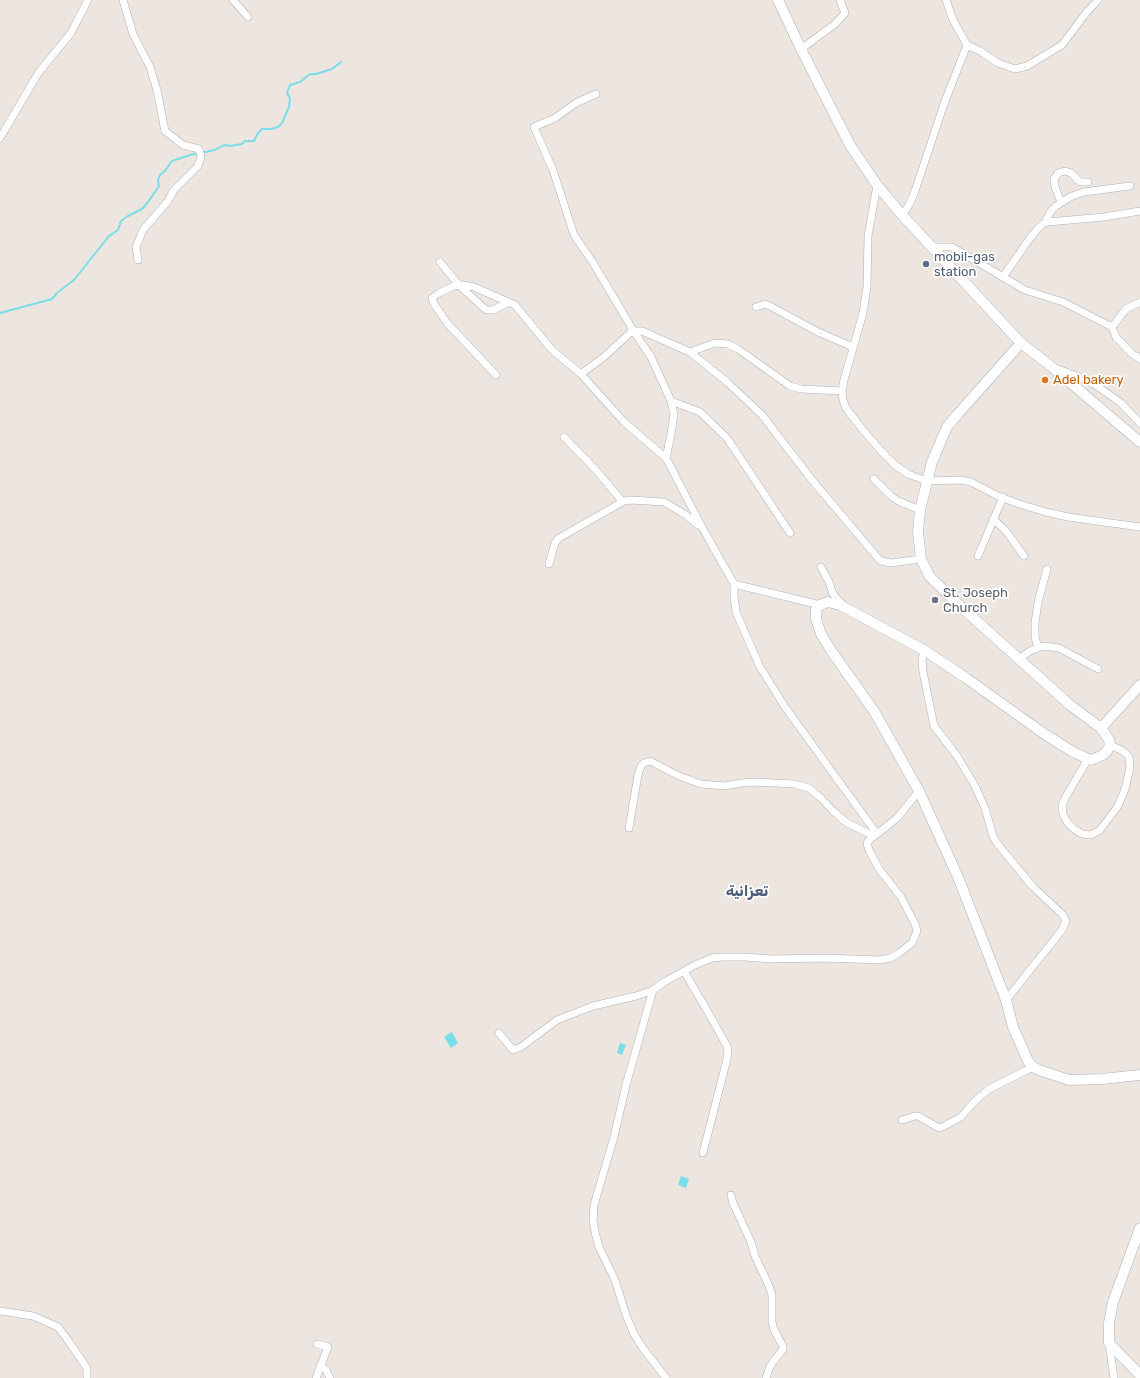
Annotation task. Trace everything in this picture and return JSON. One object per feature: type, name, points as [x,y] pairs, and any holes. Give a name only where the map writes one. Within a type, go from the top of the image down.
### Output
[{"type":"street","points":[[0,138],[39,72],[71,33],[88,0]]},
{"type":"street","points":[[123,0],[134,34],[150,68],[157,90],[165,131],[183,145],[199,149],[201,158],[198,166],[174,190],[168,201],[143,230],[136,247],[138,260]]},
{"type":"street","points":[[233,0],[248,17]]},
{"type":"street","points":[[778,0],[850,145],[876,185],[931,247],[1021,343],[1052,367],[1140,442]]},
{"type":"street","points":[[801,49],[835,24],[845,13],[840,0]]},
{"type":"street","points":[[946,0],[953,20],[967,45],[1006,67],[1015,68],[1027,66],[1062,45],[1086,13],[1098,0]]},
{"type":"street","points":[[902,215],[909,205],[915,191],[944,104],[967,45]]},
{"type":"street","points":[[596,94],[576,103],[555,118],[534,127],[553,170],[574,235],[592,261],[633,330],[651,356],[671,401],[674,414],[666,458]]},
{"type":"street","points":[[1061,202],[1055,187],[1054,179],[1058,173],[1065,171],[1071,173],[1080,182],[1088,182]]},
{"type":"street","points":[[876,185],[868,236],[867,287],[863,313],[842,391],[846,408],[882,452],[895,465],[908,474],[927,481],[961,480],[970,482],[1003,497],[1046,512],[1068,517],[1140,527]]},
{"type":"street","points":[[1003,277],[1038,227],[1045,222],[1051,211],[1061,202],[1084,192],[1130,186]]},
{"type":"street","points":[[1045,222],[1104,217],[1140,211]]},
{"type":"street","points":[[931,247],[952,247],[1025,290],[1063,302],[1112,327],[1116,337],[1140,360]]},
{"type":"street","points":[[440,262],[459,285],[486,310],[493,310],[509,302]]},
{"type":"street","points":[[496,375],[448,324],[434,304],[432,298],[439,292],[459,285],[474,287],[509,302],[519,309],[552,350],[581,374],[624,422],[666,458],[702,530],[734,584],[736,612],[760,667],[785,707],[876,835]]},
{"type":"street","points":[[1112,327],[1126,309],[1140,302]]},
{"type":"street","points":[[756,307],[765,304],[770,306],[853,347]]},
{"type":"street","points":[[633,330],[648,332],[690,352],[727,382],[762,415],[816,486],[881,561],[891,563],[921,559]]},
{"type":"street","points":[[581,374],[605,356],[633,330]]},
{"type":"street","points":[[690,352],[715,343],[728,344],[738,349],[790,386],[801,389],[842,391]]},
{"type":"street","points":[[1021,343],[948,427],[932,462],[920,510],[918,532],[921,559],[934,582],[1070,705],[1100,728],[1109,740],[1110,745],[1107,751],[1096,759],[1088,759],[1073,752],[1043,733],[924,650],[840,605],[828,602],[820,605],[816,610],[816,614],[822,634],[832,652],[874,711],[919,791],[958,877],[1006,1000],[1013,1027],[1024,1052],[1033,1067],[1042,1072],[1069,1080],[1140,1076]]},
{"type":"street","points":[[1052,367],[1094,384],[1121,403],[1140,423]]},
{"type":"street","points":[[671,401],[700,412],[726,438],[790,533]]},
{"type":"street","points":[[564,437],[596,470],[622,501]]},
{"type":"street","points":[[874,479],[898,501],[920,510]]},
{"type":"street","points":[[978,556],[1003,497]]},
{"type":"street","points":[[549,564],[555,543],[559,538],[622,501],[664,502],[686,515],[702,530]]},
{"type":"street","points":[[993,519],[1006,531],[1024,556]]},
{"type":"street","points":[[821,567],[832,594],[846,609]]},
{"type":"street","points":[[1038,648],[1035,623],[1038,602],[1047,569]]},
{"type":"street","points":[[734,584],[820,605]]},
{"type":"street","points":[[1019,659],[1030,651],[1043,646],[1059,648],[1098,668]]},
{"type":"street","points":[[924,650],[922,661],[923,672],[934,726],[957,756],[975,786],[985,808],[996,842],[1033,887],[1062,914],[1066,921],[1062,930],[1006,1000]]},
{"type":"street","points":[[1100,728],[1140,685]]},
{"type":"street","points":[[1088,759],[1062,805],[1063,814],[1067,822],[1082,834],[1091,835],[1100,830],[1118,806],[1125,789],[1130,768],[1129,757],[1123,751],[1110,745]]},
{"type":"street","points":[[629,828],[638,775],[643,764],[650,761],[679,776],[701,784],[725,786],[753,782],[809,788],[847,823],[876,835]]},
{"type":"street","points":[[499,1033],[513,1050],[521,1047],[557,1020],[593,1006],[636,996],[653,990],[666,981],[703,962],[723,957],[745,956],[771,959],[824,958],[880,960],[890,958],[906,949],[916,936],[917,931],[915,924],[901,897],[879,869],[867,844],[868,841],[897,818],[919,791]]},
{"type":"street","points":[[684,971],[728,1048],[727,1059],[703,1153]]},
{"type":"street","points":[[653,990],[626,1085],[614,1137],[594,1204],[593,1220],[599,1247],[615,1280],[626,1315],[634,1334],[666,1378]]},
{"type":"street","points":[[902,1120],[918,1116],[940,1128],[943,1127],[961,1117],[974,1102],[989,1089],[1033,1067]]},
{"type":"street","points":[[731,1195],[733,1203],[751,1242],[755,1256],[769,1286],[772,1295],[772,1322],[774,1330],[783,1346],[783,1349],[770,1366],[766,1378]]},
{"type":"street","points":[[1114,1378],[1109,1343],[1110,1311],[1140,1228]]},
{"type":"street","points":[[0,1311],[33,1316],[58,1327],[87,1368],[87,1378]]},
{"type":"street","points":[[1109,1343],[1140,1375]]},
{"type":"street","points":[[316,1378],[328,1347],[317,1344]]},
{"type":"street","points":[[320,1366],[326,1370],[330,1378]]},
{"type":"water","points":[[452,1032],[458,1043],[451,1048],[444,1037]]},
{"type":"water","points":[[620,1043],[626,1045],[622,1055],[617,1053]]},
{"type":"water","points":[[681,1176],[689,1179],[686,1188],[678,1185]]},
{"type":"waterway","points":[[0,313],[52,299],[57,293],[74,280],[109,236],[118,230],[121,221],[142,209],[148,202],[159,186],[158,180],[160,175],[172,161],[190,155],[215,150],[224,145],[230,146],[242,144],[245,141],[254,141],[262,129],[278,127],[282,123],[289,107],[290,98],[287,93],[290,85],[300,82],[310,74],[316,74],[332,69],[341,62]]},
{"type":"place","name":"mobil-gas station","points":[[926,264]]},
{"type":"place","name":"Adel bakery","points":[[1045,380]]},
{"type":"place","name":"St. Joseph Church","points":[[935,600]]},
{"type":"district","name":"تعزانية","points":[[747,892]]}]
